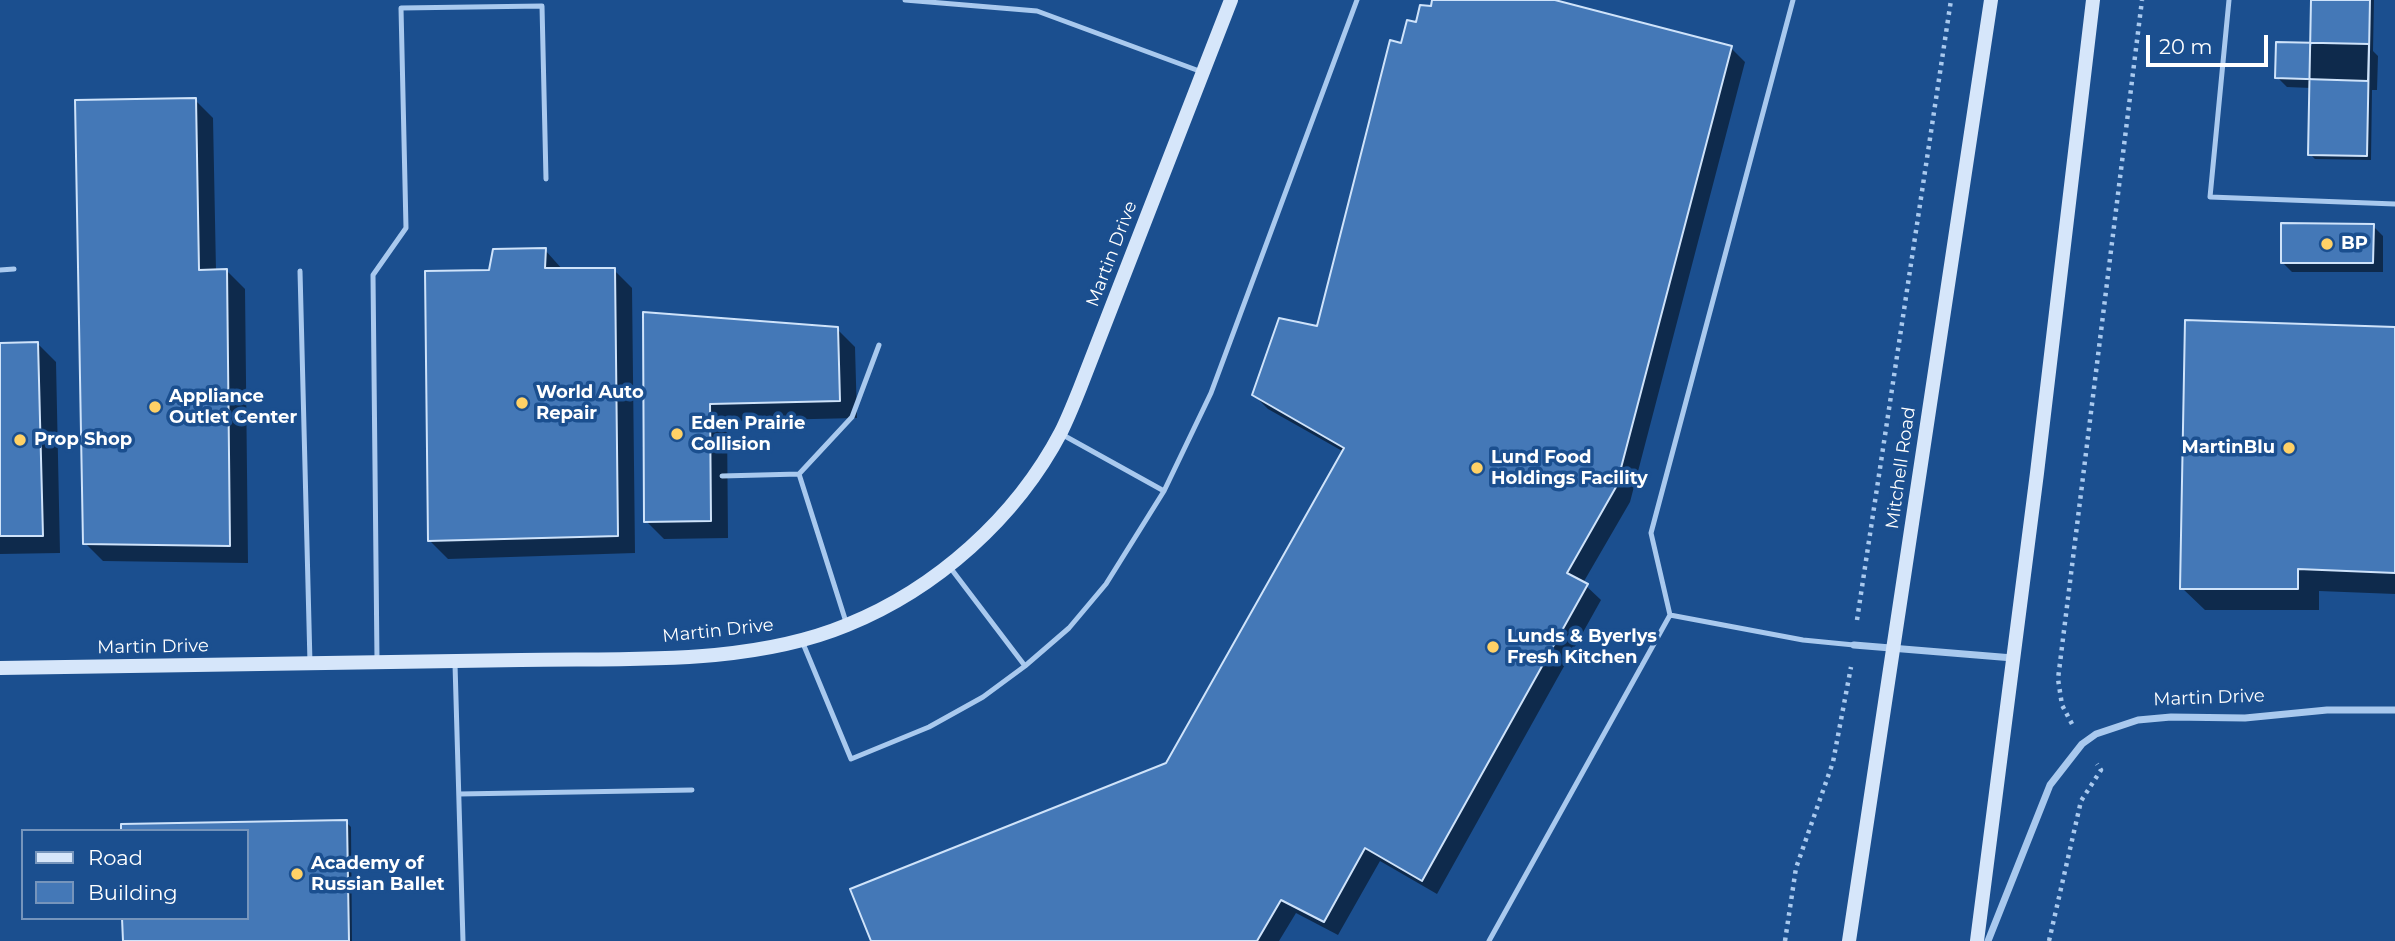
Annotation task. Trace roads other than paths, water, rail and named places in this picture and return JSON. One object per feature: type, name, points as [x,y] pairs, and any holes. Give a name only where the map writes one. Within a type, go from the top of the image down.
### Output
[{"type":"main road","name":"Martin Drive","points":[[0,668],[692,656],[763,649],[802,640],[847,625],[905,596],[949,566],[987,532],[1026,487],[1060,433],[1231,0]]},
{"type":"main road","name":"Mitchell Road","points":[[1849,941],[1991,0]]},
{"type":"main road","points":[[1977,941],[2037,473],[2093,0]]},
{"type":"street","points":[[1854,645],[2013,658]]},
{"type":"street","name":"Martin Drive","points":[[1988,941],[2050,785],[2082,744],[2110,728],[2138,720],[2171,717],[2245,718],[2327,710],[2395,710]]},
{"type":"lane","points":[[905,0],[1037,11],[1204,72]]},
{"type":"lane","points":[[802,640],[851,759],[929,727],[983,697],[1025,666],[1069,628],[1106,584],[1164,491],[1211,393],[1357,0]]},
{"type":"lane","points":[[1489,941],[1670,615],[1651,533],[1793,0]]},
{"type":"lane","points":[[2230,0],[2210,197],[2395,204]]},
{"type":"lane","points":[[377,663],[373,275],[406,228],[401,8],[542,6],[545,179]]},
{"type":"lane","points":[[0,270],[13,269]]},
{"type":"lane","points":[[300,271],[310,664]]},
{"type":"lane","points":[[722,477],[799,474],[852,417],[879,345]]},
{"type":"lane","points":[[1060,433],[1164,491]]},
{"type":"lane","points":[[799,474],[847,625]]},
{"type":"lane","points":[[949,566],[1025,666]]},
{"type":"lane","points":[[1670,615],[1804,640],[1854,645]]},
{"type":"lane","points":[[455,662],[463,941]]},
{"type":"lane","points":[[459,794],[692,790]]},
{"type":"place","name":"BP","points":[[2327,244]]},
{"type":"place","name":"World Auto Repair","points":[[522,403]]},
{"type":"place","name":"Appliance Outlet Center","points":[[155,407]]},
{"type":"place","name":"Eden Prairie Collision","points":[[677,434]]},
{"type":"place","name":"Prop Shop","points":[[20,440]]},
{"type":"place","name":"MartinBlu","points":[[2289,448]]},
{"type":"place","name":"Lund Food Holdings Facility","points":[[1477,468]]},
{"type":"place","name":"Lunds & Byerlys Fresh Kitchen","points":[[1493,647]]},
{"type":"place","name":"Academy of Russian Ballet","points":[[297,874]]}]
